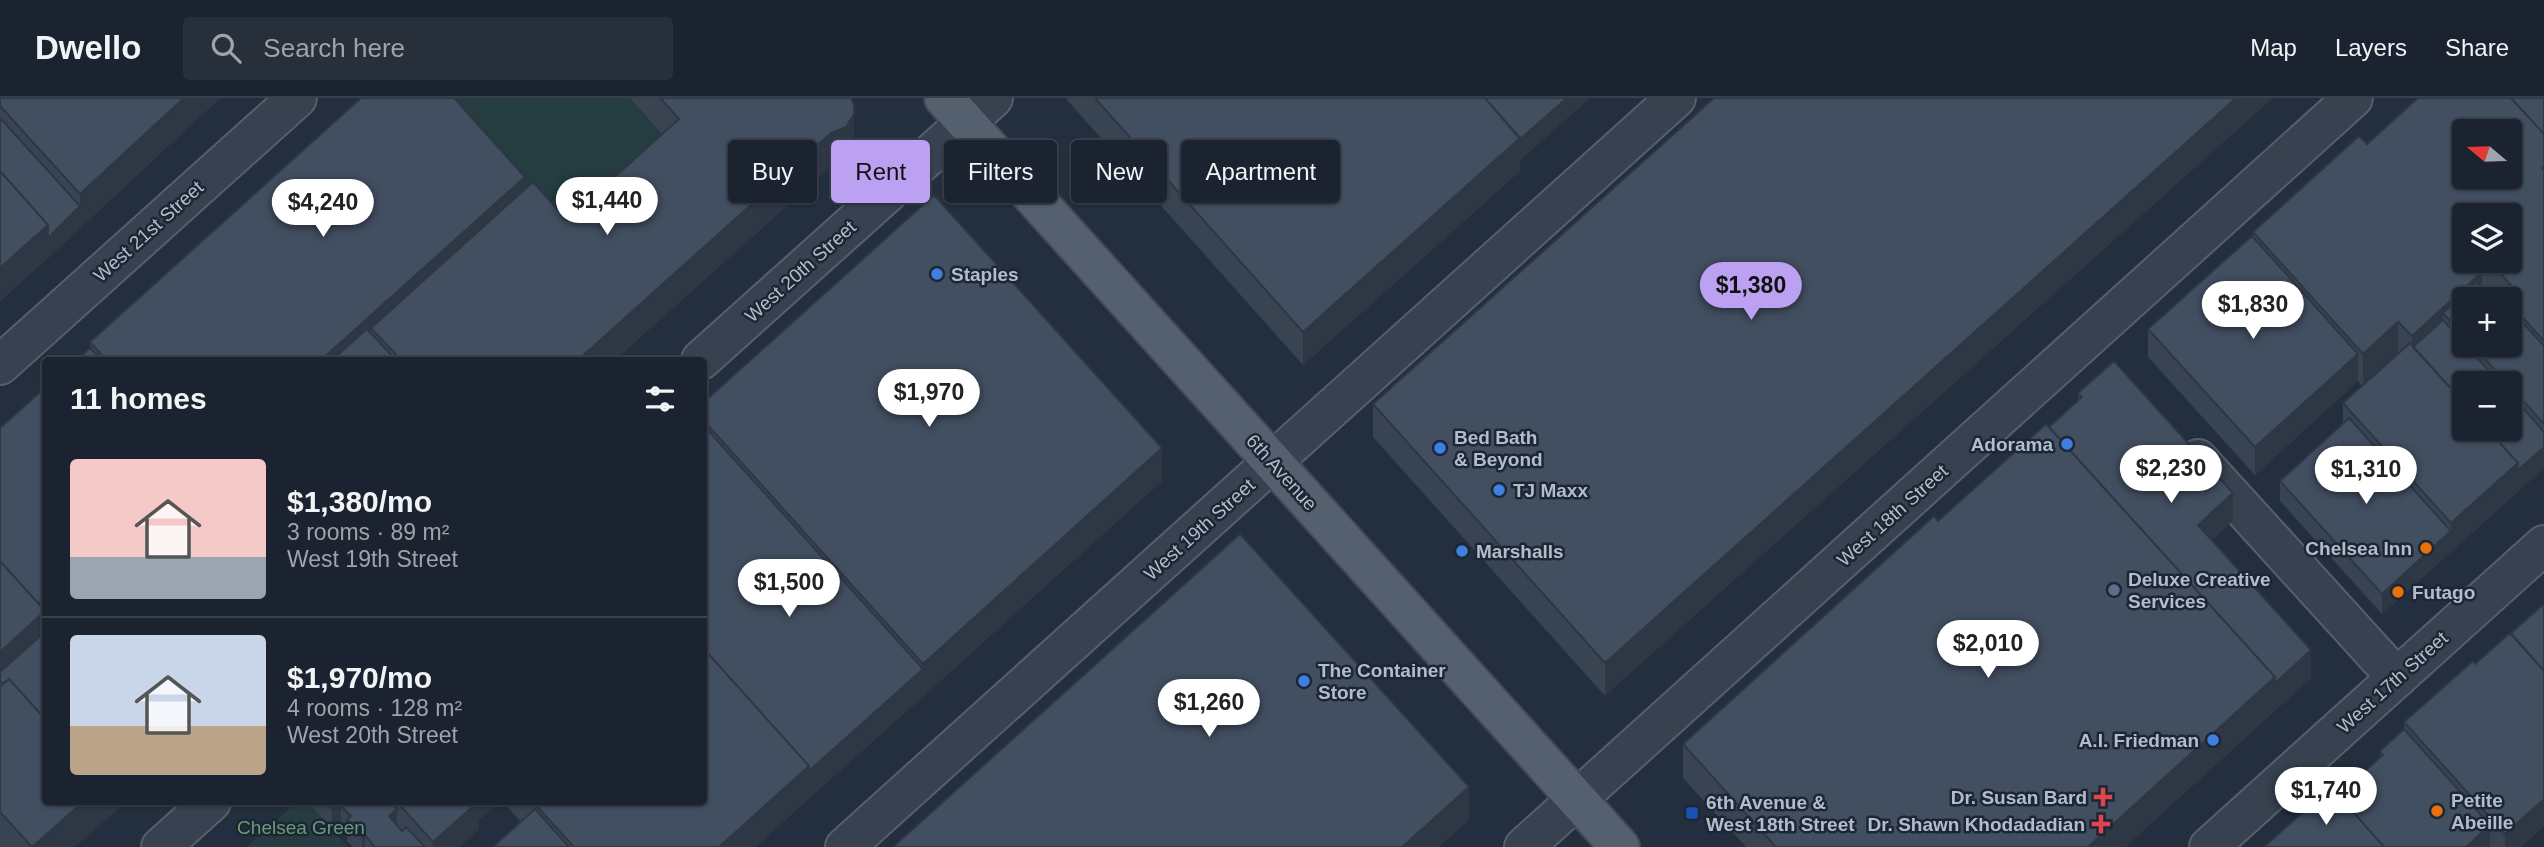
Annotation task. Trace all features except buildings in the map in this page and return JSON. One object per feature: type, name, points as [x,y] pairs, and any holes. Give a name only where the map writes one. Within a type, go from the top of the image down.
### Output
[{"type":"main road","name":"6th Avenue","points":[[968,106],[1273,462],[1620,847]]},
{"type":"street","name":"West 21st Street","points":[[0,365],[297,98]]},
{"type":"street","name":"West 19th Street","points":[[845,847],[1676,98]]},
{"type":"street","name":"West 18th Street","points":[[1524,847],[2353,98]]},
{"type":"street","name":"West 20th Street","points":[[704,357],[968,106]]},
{"type":"street","points":[[2088,338],[2116,368]]},
{"type":"street","points":[[2171,429],[2397,678]]},
{"type":"street","name":"West 17th Street","points":[[2209,847],[2544,545]]},
{"type":"street","points":[[161,847],[208,805]]},
{"type":"green space","points":[[424,98],[630,98],[679,152],[567,253]]},
{"type":"green space","name":"Chelsea Green","points":[[294,805],[310,805],[348,847],[246,847]]},
{"type":"place","name":"Staples","points":[[937,274]]},
{"type":"place","name":"Adorama","points":[[2067,444]]},
{"type":"place","name":"Bed Bath & Beyond","points":[[1440,448]]},
{"type":"place","name":"TJ Maxx","points":[[1499,490]]},
{"type":"place","name":"Chelsea Inn","points":[[2426,548]]},
{"type":"place","name":"Marshalls","points":[[1462,551]]},
{"type":"place","name":"Deluxe Creative Services","points":[[2114,590]]},
{"type":"place","name":"Futago","points":[[2398,592]]},
{"type":"place","name":"The Container Store","points":[[1304,681]]},
{"type":"place","name":"A.I. Friedman","points":[[2213,740]]},
{"type":"place","name":"Dr. Susan Bard","points":[[2103,797]]},
{"type":"place","name":"Petite Abeille","points":[[2437,811]]},
{"type":"place","name":"6th Avenue & West 18th Street","points":[[1692,813]]},
{"type":"place","name":"Dr. Shawn Khodadadian","points":[[2101,824]]}]
